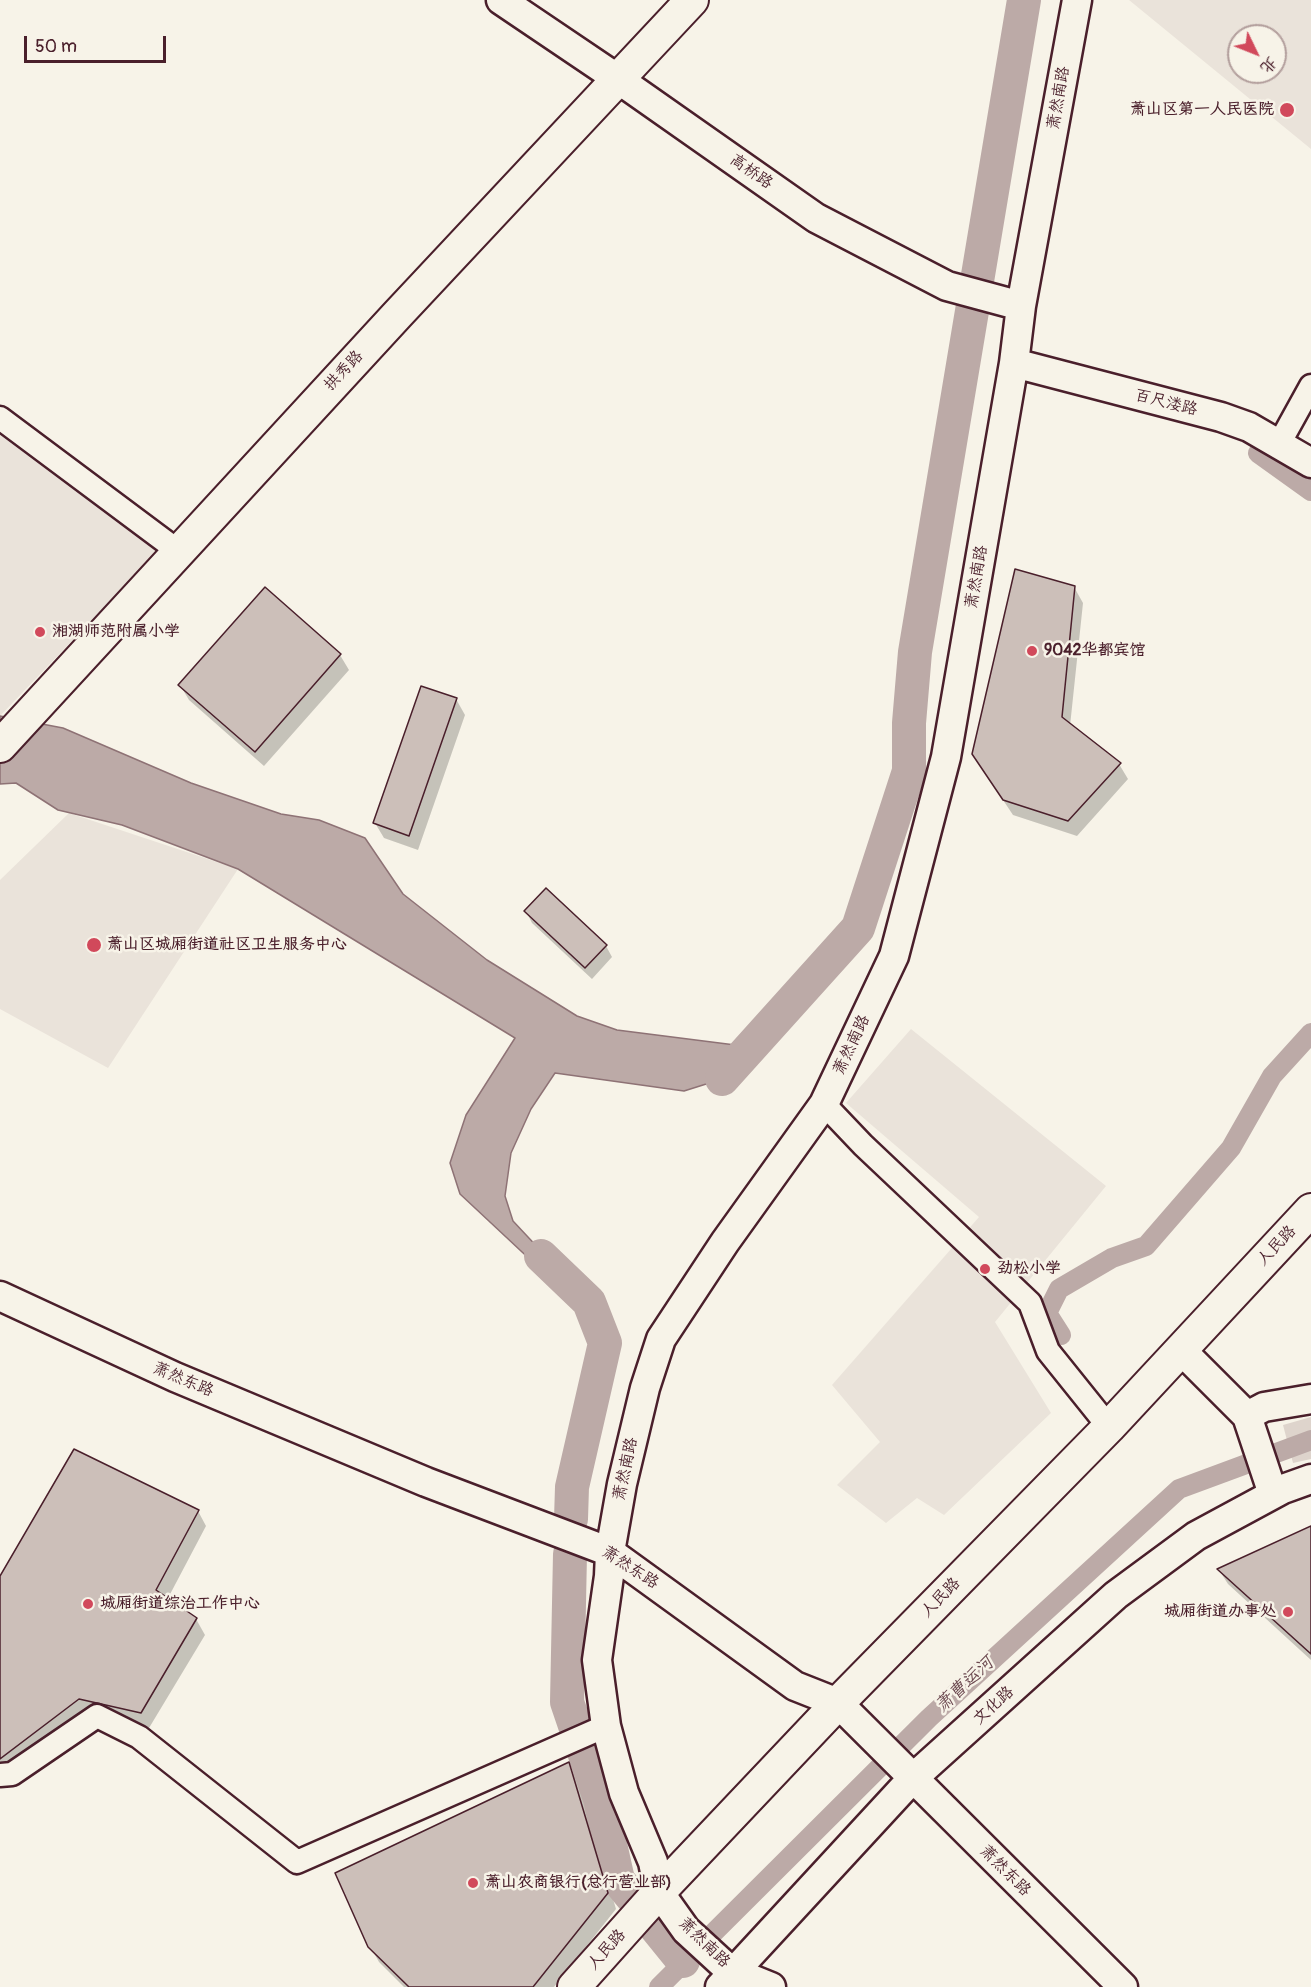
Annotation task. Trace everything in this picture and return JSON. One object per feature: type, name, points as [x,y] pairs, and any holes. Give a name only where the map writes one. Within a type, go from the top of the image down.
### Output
[{"type":"main road","name":"拱秀路","points":[[0,746],[178,551],[692,0]]},
{"type":"main road","name":"人民路","points":[[574,1987],[659,1892],[838,1703],[1108,1427],[1311,1210]]},
{"type":"street","name":"高桥路","points":[[501,0],[816,218],[947,286],[1021,306]]},
{"type":"street","name":"萧然南路","points":[[771,1987],[726,1974],[686,1930],[659,1892],[653,1862],[624,1793],[605,1726],[597,1660],[609,1576],[610,1551],[622,1484],[645,1388],[661,1339],[725,1242],[824,1104],[894,956],[946,757],[1014,363],[1021,306],[1077,0]]},
{"type":"street","name":"百尺溇路","points":[[1014,363],[1221,417],[1249,427],[1311,463]]},
{"type":"street","points":[[1279,444],[1311,386]]},
{"type":"street","points":[[0,418],[178,551]]},
{"type":"street","points":[[824,1104],[863,1145],[1030,1303],[1048,1351],[1108,1427]]},
{"type":"street","name":"萧然东路","points":[[0,1296],[175,1377],[426,1482],[610,1551],[795,1686],[838,1703],[1123,1987]]},
{"type":"street","points":[[1181,1350],[1247,1416],[1273,1494]]},
{"type":"street","points":[[1247,1416],[1264,1407],[1311,1399]]},
{"type":"street","name":"文化路","points":[[726,1974],[908,1775],[1116,1595],[1196,1536],[1273,1494],[1311,1479]]},
{"type":"street","points":[[0,1775],[12,1774],[97,1716],[139,1737],[297,1862],[605,1726]]},
{"type":"shaded area","name":"萧山区第一人民医院","points":[[1129,0],[1311,0],[1311,149],[1232,84],[1287,84],[1287,24],[1227,24],[1227,80]]},
{"type":"shaded area","name":"湘湖师范附属小学","points":[[0,434],[160,549],[0,716]]},
{"type":"shaded area","points":[[0,716],[63,728],[191,783],[281,814],[319,820],[365,838],[403,894],[487,960],[577,1016],[617,1030],[751,1047],[722,1079],[684,1091],[555,1073],[531,1109],[511,1153],[505,1196],[513,1221],[542,1252],[537,1266],[460,1194],[450,1163],[466,1115],[515,1038],[238,869],[122,825],[58,810],[16,783],[0,784]]},
{"type":"shaded area","name":"萧山区城厢街道社区卫生服务中心","points":[[69,813],[238,869],[108,1068],[0,1009],[0,880]]},
{"type":"shaded area","name":"劲松小学","points":[[911,1029],[1106,1186],[995,1322],[1051,1413],[944,1515],[917,1498],[886,1523],[837,1485],[880,1442],[832,1385],[979,1217],[846,1103]]},
{"type":"shaded area","points":[[1311,1417],[1311,1459],[1293,1463],[1283,1425]]},
{"type":"building","name":"9042华都宾馆","points":[[1015,569],[1075,586],[1062,717],[1121,763],[1068,821],[1003,800],[972,754]]},
{"type":"building","points":[[265,587],[341,654],[255,752],[178,685]]},
{"type":"building","points":[[421,686],[457,698],[409,836],[373,823]]},
{"type":"building","points":[[546,888],[607,945],[585,968],[524,911]]},
{"type":"building","name":"城厢街道综治工作中心","points":[[74,1449],[199,1510],[156,1590],[197,1618],[141,1713],[79,1699],[0,1759],[0,1576]]},
{"type":"building","name":"城厢街道办事处","points":[[1311,1526],[1311,1654],[1217,1569]]},
{"type":"building","name":"萧山农商银行(总行营业部)","points":[[569,1762],[608,1893],[533,1987],[409,1987],[368,1947],[335,1873]]},
{"type":"waterway","points":[[722,1079],[858,928],[909,771],[909,723],[915,652],[1024,0]]},
{"type":"waterway","points":[[1258,453],[1311,491]]},
{"type":"waterway","points":[[1061,1335],[1047,1313],[1059,1289],[1112,1258],[1146,1246],[1231,1148],[1272,1076],[1311,1033]]},
{"type":"waterway","points":[[541,1256],[589,1302],[605,1343],[572,1487],[571,1519]]},
{"type":"waterway","name":"萧曹运河","points":[[659,1987],[929,1718],[1179,1489],[1311,1440]]},
{"type":"waterway","points":[[570,1554],[567,1702],[600,1799],[618,1880],[632,1897]]},
{"type":"waterway","points":[[653,1924],[683,1961]]},
{"type":"place","name":"萧山区第一人民医院","points":[[1287,110]]},
{"type":"place","name":"湘湖师范附属小学","points":[[40,632]]},
{"type":"place","name":"9042华都宾馆","points":[[1032,651]]},
{"type":"place","name":"萧山区城厢街道社区卫生服务中心","points":[[94,945]]},
{"type":"place","name":"劲松小学","points":[[985,1269]]},
{"type":"place","name":"城厢街道综治工作中心","points":[[88,1604]]},
{"type":"place","name":"城厢街道办事处","points":[[1288,1612]]},
{"type":"place","name":"萧山农商银行(总行营业部)","points":[[473,1883]]}]
